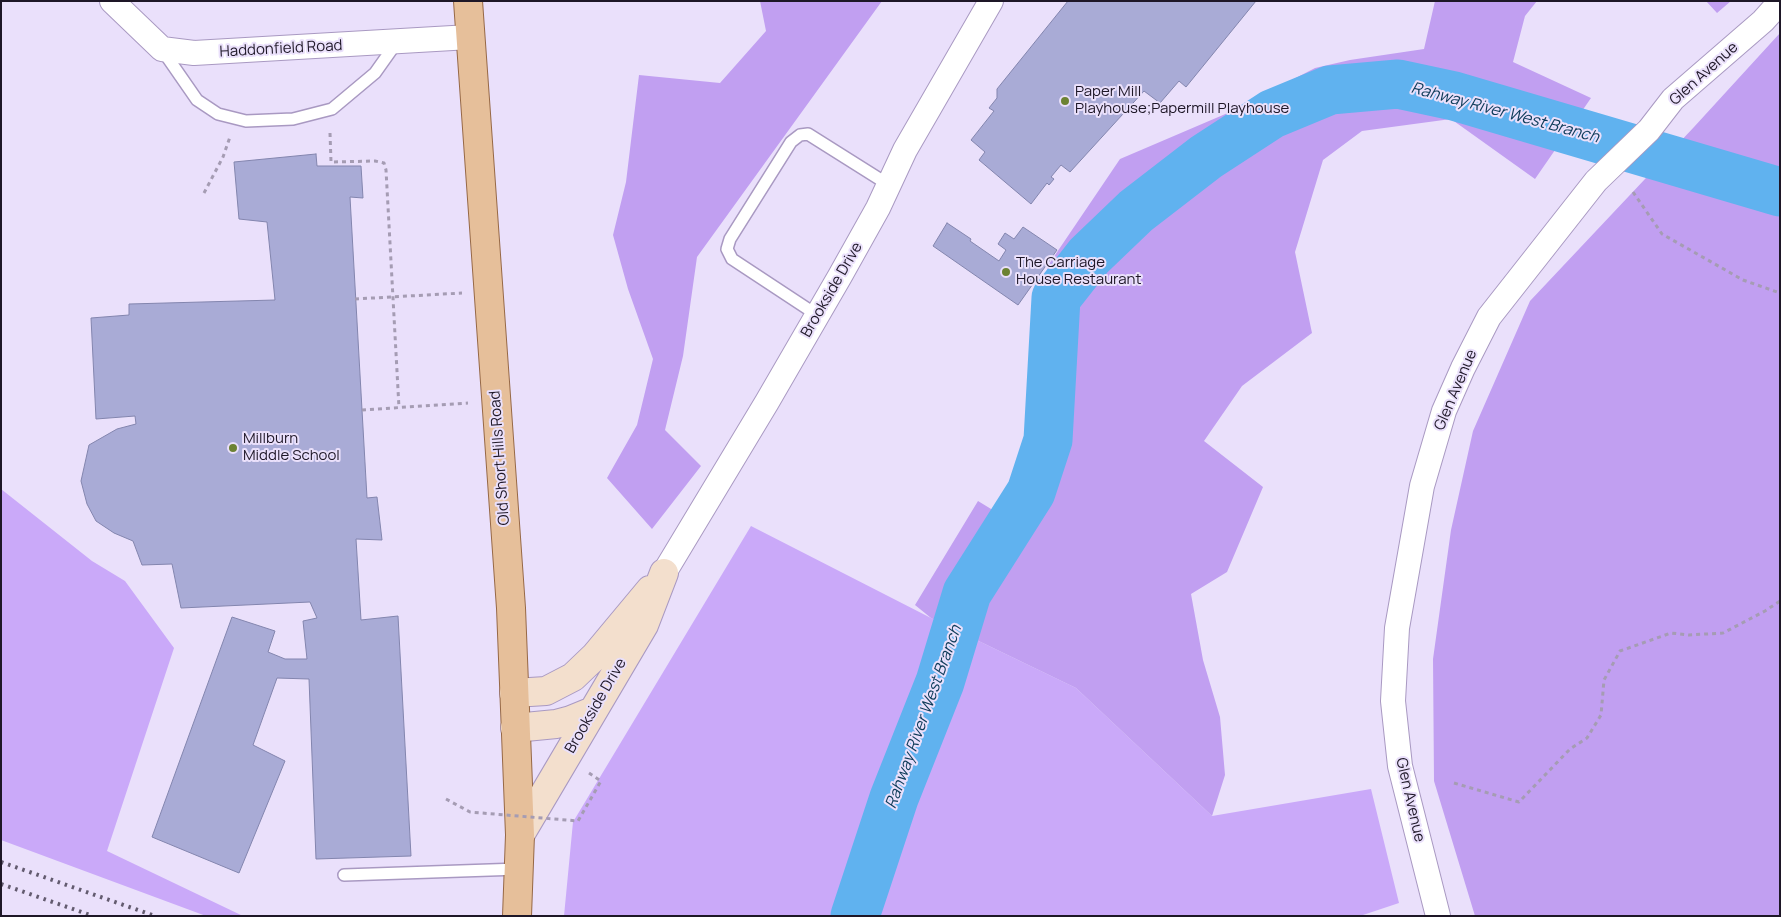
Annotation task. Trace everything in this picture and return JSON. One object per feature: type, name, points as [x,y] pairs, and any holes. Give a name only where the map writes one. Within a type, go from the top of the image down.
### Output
[{"type":"main road","name":"Old Short Hills Road","points":[[468,1],[511,608],[520,836],[517,916]]},
{"type":"main road","name":"Brookside Drive","points":[[514,693],[546,691],[574,677],[595,656],[664,573]]},
{"type":"main road","name":"Brookside Drive","points":[[520,836],[644,624],[664,573]]},
{"type":"main road","points":[[515,728],[556,724],[593,711]]},
{"type":"street","points":[[112,1],[162,50]]},
{"type":"street","name":"Brookside Drive","points":[[664,573],[818,315],[878,208],[906,150],[991,1]]},
{"type":"street","name":"Glen Avenue","points":[[1438,916],[1400,766],[1393,701],[1397,628],[1422,486],[1444,411],[1463,368],[1490,317],[1596,181],[1649,130],[1673,99],[1763,21],[1780,2]]},
{"type":"street","name":"Haddonfield Road","points":[[162,50],[211,53],[470,37]]},
{"type":"lane","points":[[162,50],[196,100],[218,114],[246,121],[293,119],[332,109],[375,73],[398,42]]},
{"type":"lane","points":[[818,315],[732,259],[727,249],[730,240],[791,142],[800,135],[808,134],[889,185]]},
{"type":"lane","points":[[344,875],[519,869]]},
{"type":"path","points":[[330,133],[331,162],[375,161],[384,163],[386,170],[399,408]]},
{"type":"path","points":[[204,193],[223,157],[230,137]]},
{"type":"path","points":[[1633,192],[1662,234],[1743,280],[1780,293]]},
{"type":"path","points":[[355,300],[466,292]]},
{"type":"path","points":[[362,410],[473,403]]},
{"type":"path","points":[[1454,783],[1519,802],[1570,748],[1587,738],[1601,715],[1604,680],[1620,651],[1671,633],[1689,635],[1723,633],[1780,601]]},
{"type":"path","points":[[446,799],[470,812],[578,821],[601,781]]},
{"type":"shaded area","points":[[760,1],[882,1],[697,257],[683,356],[665,430],[701,466],[652,529],[607,478],[637,425],[653,359],[628,289],[613,235],[626,182],[639,75],[720,83],[766,31]]},
{"type":"shaded area","points":[[1435,1],[1537,1],[1525,16],[1513,62],[1591,98],[1535,179],[1451,119],[1362,131],[1323,160],[1295,252],[1312,333],[1242,386],[1204,441],[1263,487],[1227,572],[1191,594],[1203,660],[1220,717],[1225,775],[1212,816],[1076,688],[931,618],[915,605],[978,501],[996,512],[1018,472],[1021,449],[1030,418],[1032,318],[1049,264],[1120,159],[1230,112],[1315,68],[1350,60],[1424,49]]},
{"type":"shaded area","points":[[1706,1],[1731,1],[1717,13]]},
{"type":"shaded area","points":[[1780,33],[1780,916],[1475,916],[1434,781],[1433,659],[1451,530],[1473,431],[1530,301]]},
{"type":"shaded area","points":[[1,489],[92,561],[125,581],[174,648],[107,851],[243,916],[206,916],[1,840]]},
{"type":"shaded area","points":[[751,526],[931,618],[1076,688],[1212,816],[1371,789],[1399,903],[1360,916],[564,916],[573,822]]},
{"type":"building","name":"Paper Mill Playhouse;Papermill Playhouse","points":[[1068,1],[1256,1],[1186,87],[1179,81],[1160,103],[1144,91],[1070,172],[1061,165],[1051,177],[1054,179],[1049,185],[1047,183],[1031,204],[979,160],[985,152],[971,140],[994,111],[989,108],[997,98],[997,89]]},
{"type":"building","name":"Millburn Middle School","points":[[316,154],[317,166],[361,166],[363,198],[350,197],[367,498],[377,497],[382,540],[356,539],[361,620],[398,616],[411,856],[316,859],[309,679],[277,678],[253,745],[285,761],[239,873],[152,837],[232,617],[275,631],[268,652],[285,659],[307,659],[303,621],[317,618],[310,602],[181,608],[172,564],[142,565],[133,541],[114,533],[96,521],[87,504],[81,481],[89,445],[117,429],[136,424],[135,416],[96,419],[91,318],[129,315],[129,304],[275,300],[267,222],[239,219],[234,162]]},
{"type":"building","name":"The Carriage House Restaurant","points":[[947,223],[999,261],[1006,250],[998,244],[1005,233],[1014,239],[1023,227],[1057,250],[1018,305],[933,246]]},
{"type":"waterway","name":"Rahway River West Branch","points":[[855,916],[894,798],[940,682],[967,593],[1031,492],[1048,440],[1056,298],[1089,256],[1136,211],[1206,157],[1272,114],[1330,90],[1398,84],[1454,96],[1780,192]]},
{"type":"railway","points":[[1,862],[155,916]]},
{"type":"railway","points":[[1,884],[93,916]]},
{"type":"place","name":"Paper Mill Playhouse;Papermill Playhouse","points":[[1065,101]]},
{"type":"place","name":"The Carriage House Restaurant","points":[[1006,272]]},
{"type":"place","name":"Millburn Middle School","points":[[233,448]]}]
